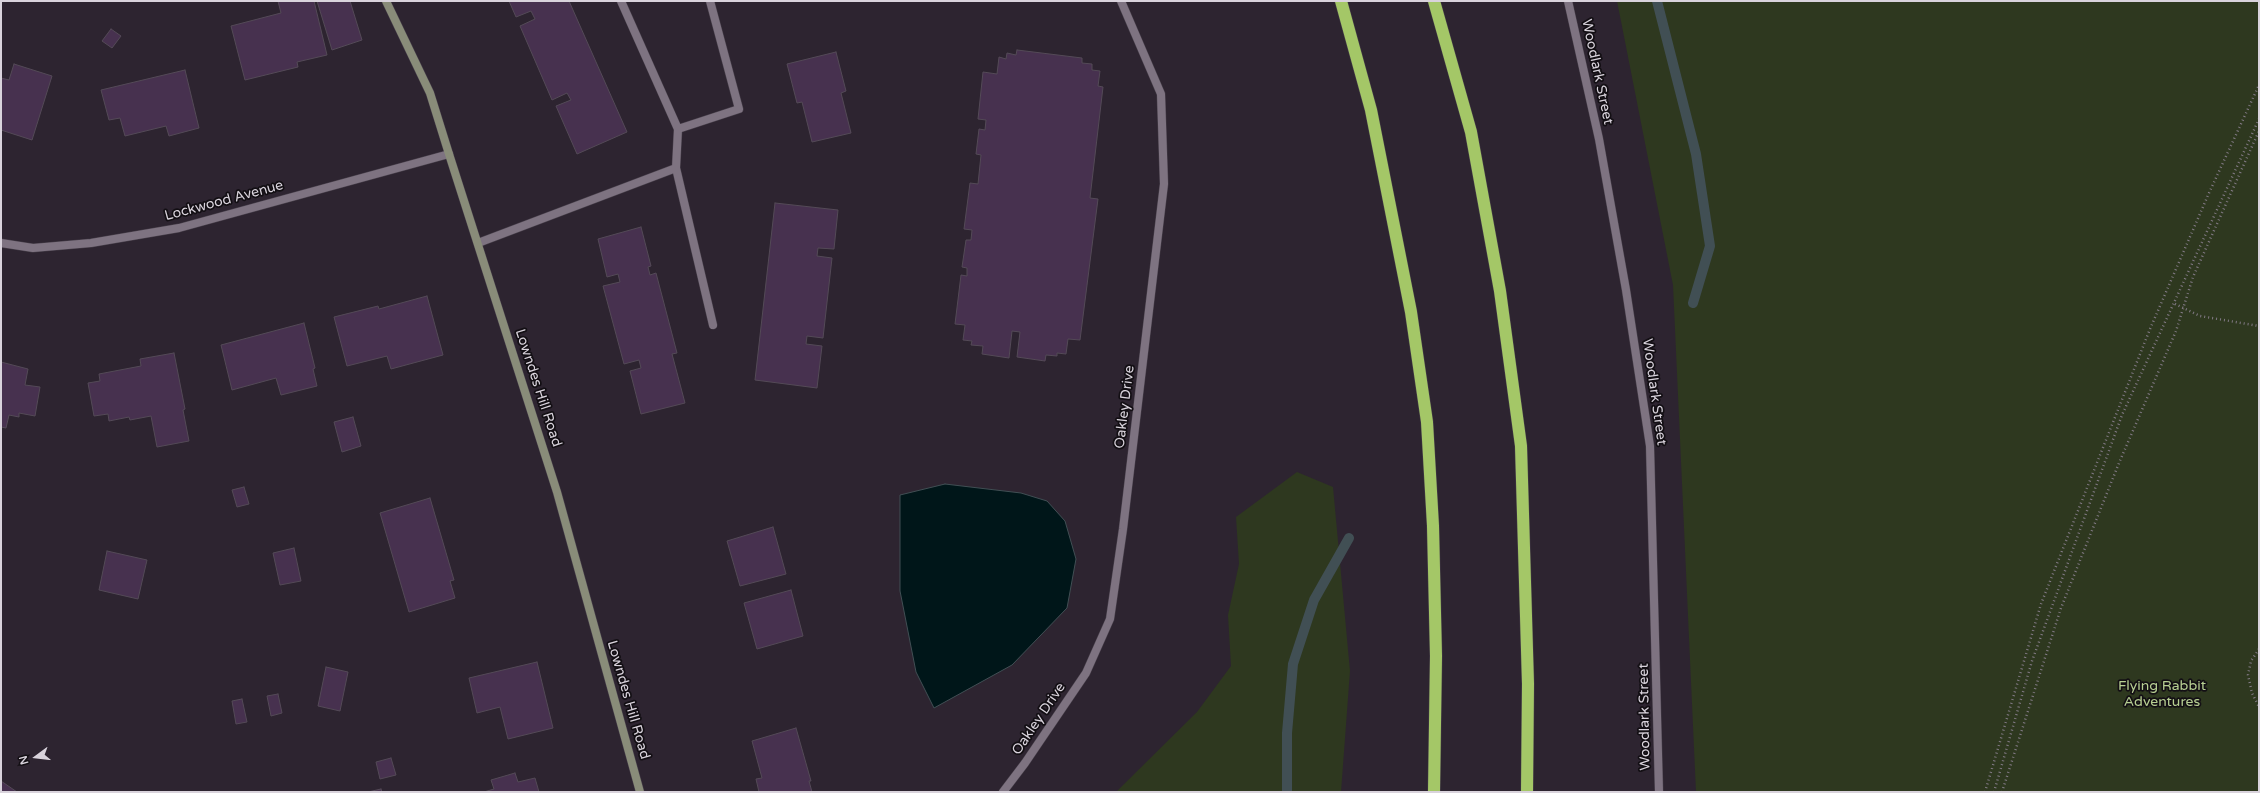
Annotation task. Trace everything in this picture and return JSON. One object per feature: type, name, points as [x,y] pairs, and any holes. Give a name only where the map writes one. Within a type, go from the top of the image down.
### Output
[{"type":"highway","points":[[1341,1],[1374,125],[1411,312],[1427,422],[1433,526],[1436,656],[1434,792]]},
{"type":"highway","points":[[1434,1],[1470,132],[1500,291],[1521,446],[1528,684],[1527,792]]},
{"type":"street","name":"Lowndes Hill Road","points":[[386,1],[430,93],[557,492],[640,792]]},
{"type":"street","points":[[621,1],[678,129],[676,168],[713,325]]},
{"type":"street","points":[[678,129],[738,109],[710,1]]},
{"type":"street","name":"Oakley Drive","points":[[1003,792],[1025,763],[1086,673],[1110,619],[1125,514],[1164,184],[1161,94],[1121,1]]},
{"type":"street","name":"Woodlark Street","points":[[1568,1],[1599,139],[1626,290],[1650,446],[1659,792]]},
{"type":"street","name":"Lockwood Avenue","points":[[1,243],[34,248],[90,243],[179,228],[449,154]]},
{"type":"street","points":[[478,243],[676,168]]},
{"type":"path","points":[[1985,792],[2041,604],[2150,329],[2209,193],[2259,85]]},
{"type":"path","points":[[1994,792],[2032,661],[2119,423],[2259,119]]},
{"type":"path","points":[[2002,792],[2061,608],[2185,308],[2193,277],[2259,131]]},
{"type":"path","points":[[2175,304],[2200,316],[2259,326]]},
{"type":"path","points":[[2259,649],[2251,661],[2248,675],[2252,693],[2259,707]]},
{"type":"green space","name":"Flying Rabbit Adventures","points":[[1617,1],[2259,1],[2259,792],[1696,792],[1673,285]]},
{"type":"green space","points":[[1297,472],[1333,487],[1350,671],[1341,792],[1116,792],[1197,712],[1231,666],[1228,615],[1239,564],[1236,517]]},
{"type":"shaded area","points":[[945,484],[1021,493],[1047,501],[1065,521],[1076,559],[1067,608],[1012,665],[934,708],[916,672],[900,591],[900,495]]},
{"type":"building","points":[[278,1],[314,1],[327,55],[297,62],[298,67],[245,80],[231,26],[281,13]]},
{"type":"building","points":[[317,1],[350,1],[362,40],[332,50]]},
{"type":"building","points":[[509,1],[569,1],[627,132],[577,154],[556,106],[571,100],[567,93],[552,100],[520,26],[535,19],[531,11],[516,17]]},
{"type":"building","points":[[111,29],[121,36],[112,48],[102,41]]},
{"type":"building","points":[[1017,50],[1082,58],[1082,63],[1092,64],[1092,70],[1100,71],[1098,86],[1103,87],[1090,198],[1098,199],[1080,340],[1068,339],[1066,354],[1057,353],[1057,356],[1046,355],[1045,361],[1017,357],[1020,332],[1012,331],[1009,358],[982,354],[983,346],[971,345],[972,341],[963,340],[965,325],[955,324],[961,275],[967,276],[967,268],[962,267],[966,240],[971,240],[972,230],[964,229],[970,183],[978,184],[981,155],[976,154],[979,129],[985,130],[986,120],[978,119],[983,72],[997,74],[999,57],[1006,59],[1007,53],[1016,55]]},
{"type":"building","points":[[836,52],[846,91],[841,93],[851,133],[812,142],[802,102],[797,103],[787,64]]},
{"type":"building","points":[[14,64],[52,76],[32,140],[1,130],[1,78],[9,80]]},
{"type":"building","points":[[185,70],[199,128],[169,136],[166,126],[125,136],[120,118],[109,120],[101,90]]},
{"type":"building","points":[[775,203],[838,210],[834,249],[818,248],[817,256],[832,258],[823,338],[807,336],[806,344],[822,346],[817,388],[755,380]]},
{"type":"building","points":[[641,227],[651,266],[648,267],[650,275],[656,273],[677,353],[672,354],[685,403],[641,414],[630,371],[641,368],[639,360],[624,364],[603,286],[620,282],[618,274],[607,277],[598,239]]},
{"type":"building","points":[[427,296],[443,355],[391,369],[387,356],[347,366],[334,317],[378,306],[379,309]]},
{"type":"building","points":[[304,323],[315,368],[313,369],[317,386],[281,395],[276,378],[232,390],[221,345]]},
{"type":"building","points":[[174,353],[185,409],[183,410],[189,441],[157,447],[151,416],[130,420],[129,417],[109,421],[108,414],[94,416],[88,383],[100,381],[99,374],[141,366],[140,359]]},
{"type":"building","points":[[1,362],[28,369],[25,385],[40,387],[35,416],[19,413],[19,417],[9,415],[6,428],[1,427]]},
{"type":"building","points":[[353,417],[361,446],[342,452],[334,422]]},
{"type":"building","points":[[244,487],[249,504],[237,507],[232,490]]},
{"type":"building","points":[[430,498],[454,580],[450,581],[455,598],[409,612],[380,513]]},
{"type":"building","points":[[773,527],[786,574],[740,586],[727,541]]},
{"type":"building","points":[[294,548],[301,581],[280,585],[273,553]]},
{"type":"building","points":[[107,551],[147,560],[138,599],[99,590]]},
{"type":"building","points":[[791,590],[803,636],[757,649],[744,603]]},
{"type":"building","points":[[537,662],[553,728],[508,739],[500,707],[477,713],[469,678]]},
{"type":"building","points":[[326,667],[348,672],[340,711],[318,706]]},
{"type":"building","points":[[278,694],[282,713],[271,716],[267,696]]},
{"type":"building","points":[[242,699],[247,722],[236,724],[232,701]]},
{"type":"building","points":[[796,728],[811,781],[809,781],[812,792],[759,792],[756,779],[762,778],[752,741]]},
{"type":"building","points":[[391,758],[396,775],[380,779],[376,762]]},
{"type":"building","points":[[515,773],[518,782],[535,778],[539,792],[484,792],[494,789],[491,780]]},
{"type":"building","points":[[1,781],[17,792],[1,792]]},
{"type":"building","points":[[381,789],[382,792],[368,792]]},
{"type":"waterway","points":[[1657,1],[1696,154],[1710,246],[1693,303]]},
{"type":"waterway","points":[[1287,792],[1287,733],[1293,664],[1314,600],[1349,538]]}]
